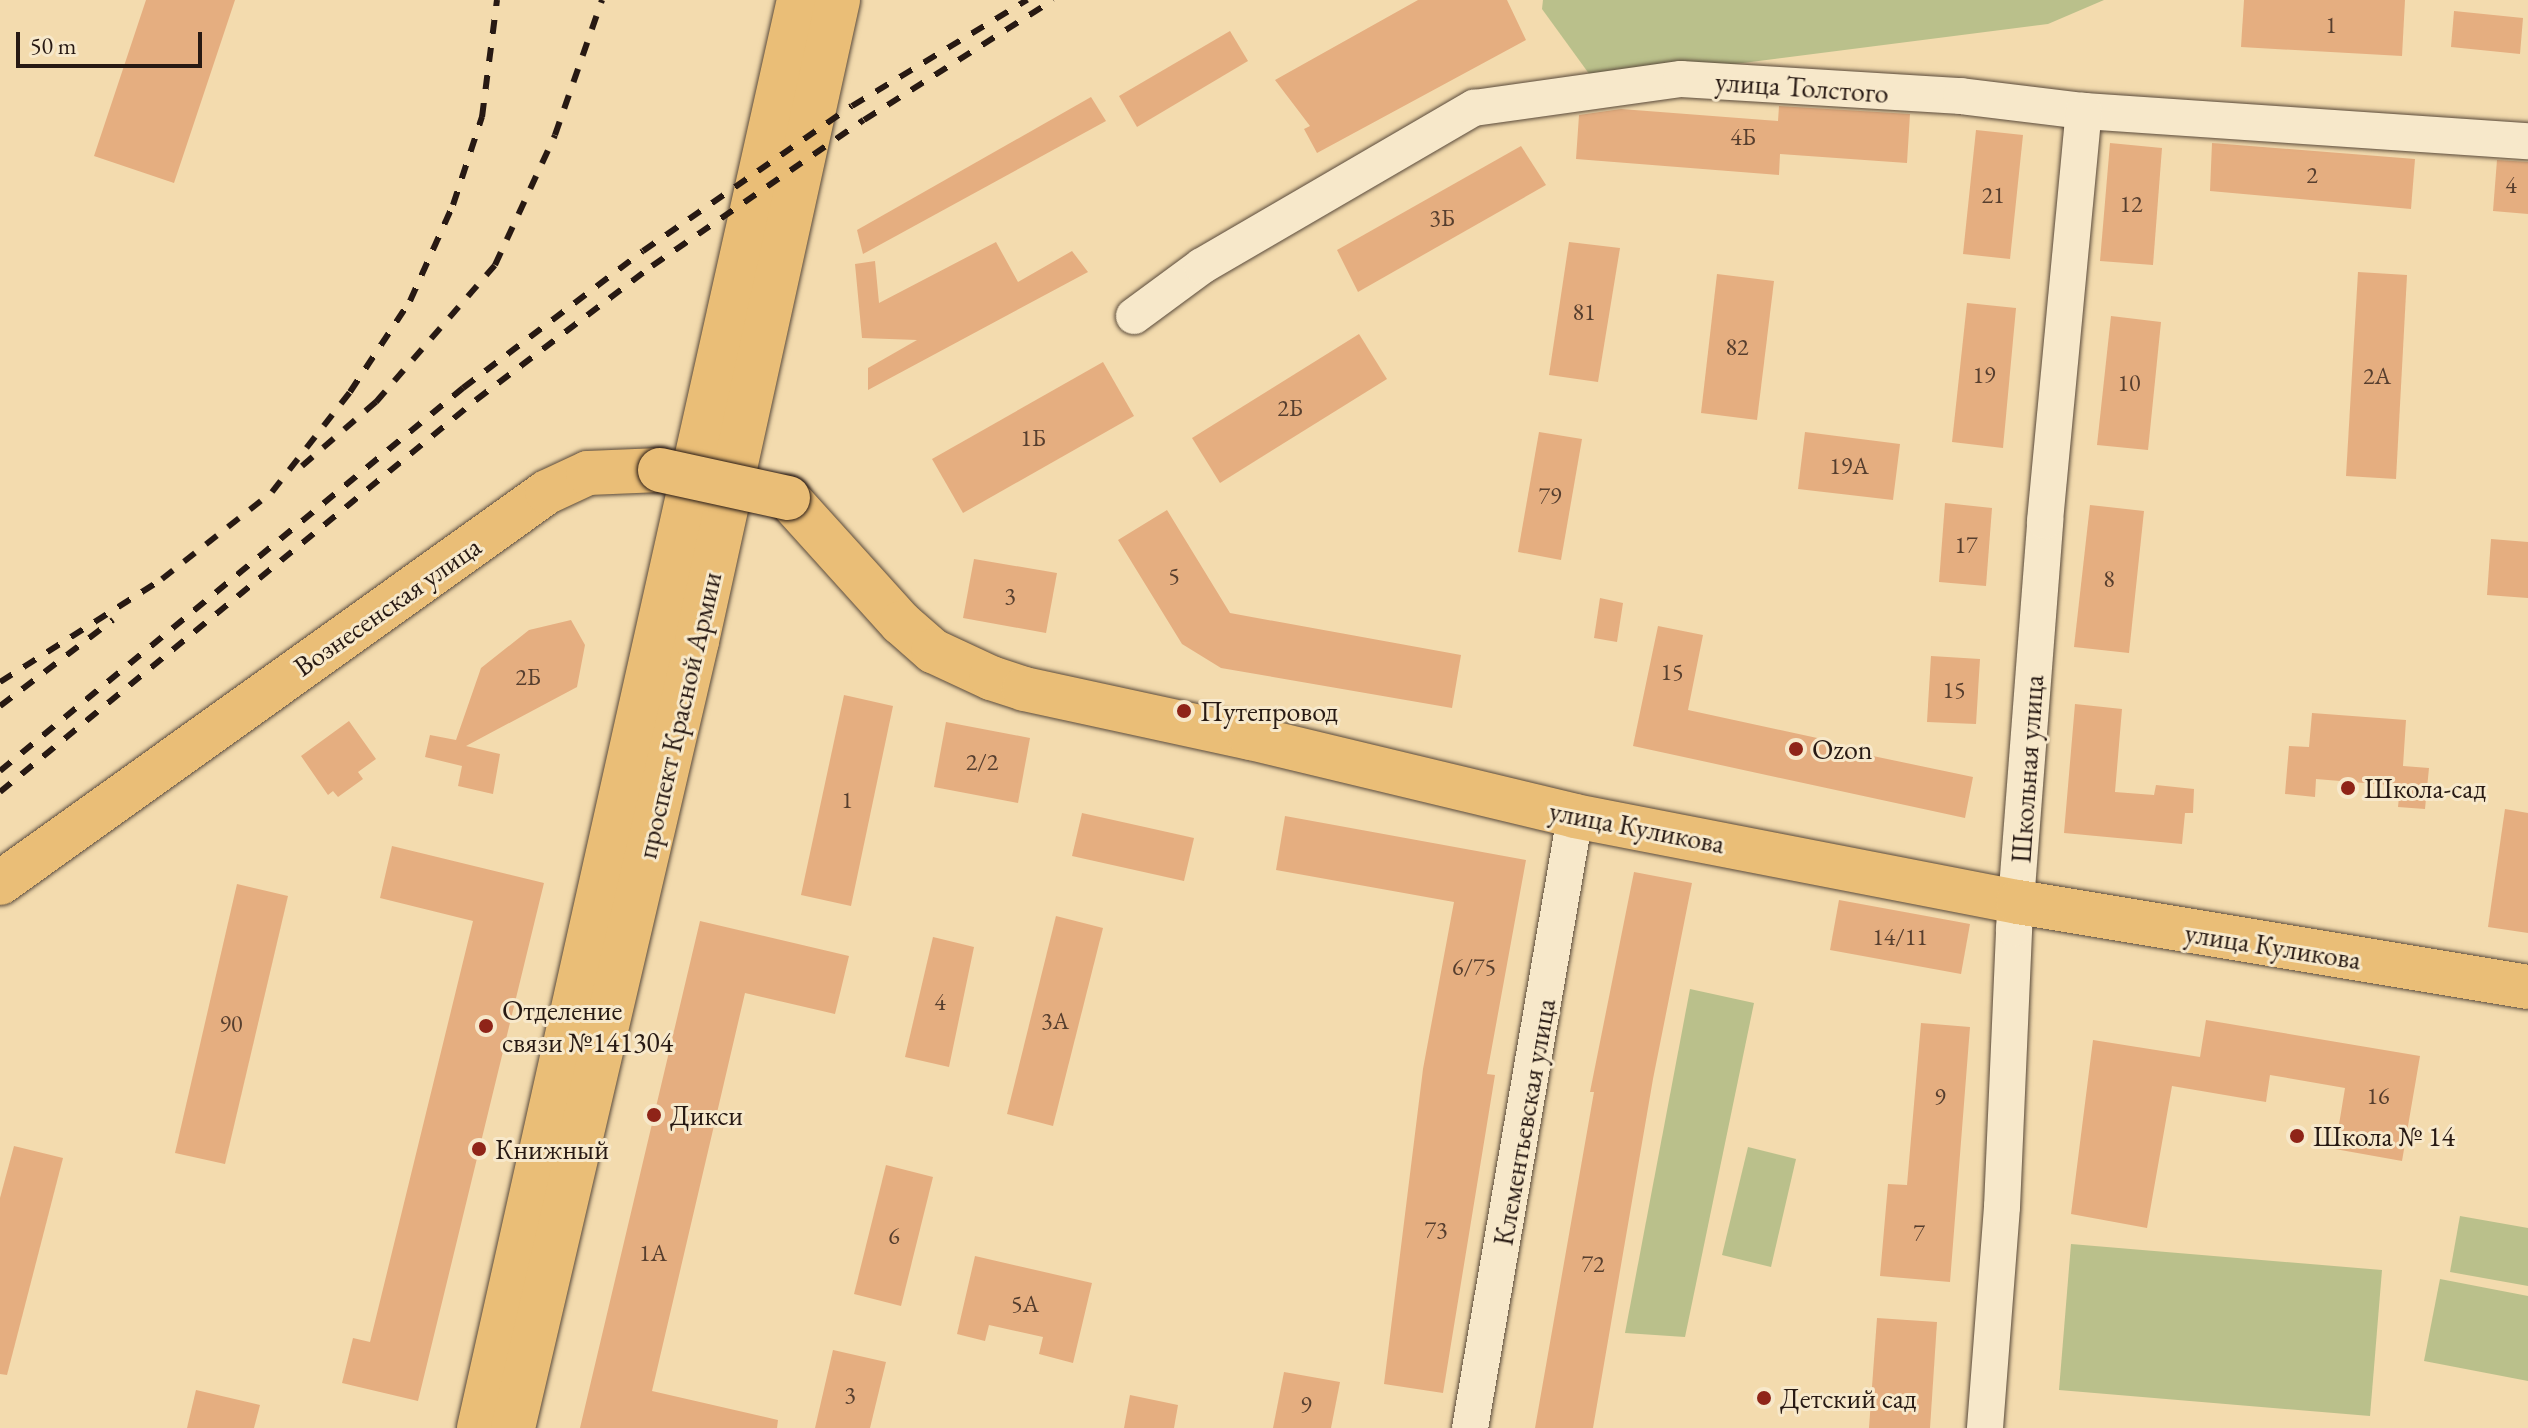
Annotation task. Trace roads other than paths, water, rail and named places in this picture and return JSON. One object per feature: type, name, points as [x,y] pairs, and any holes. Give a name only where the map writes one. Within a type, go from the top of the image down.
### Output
[{"type":"main road","name":"проспект Красной Армии","points":[[479,1428],[799,0]]},
{"type":"main road","name":"проспект Красной Армии","points":[[513,1428],[697,641],[838,0]]},
{"type":"main road","name":"Вознесенская улица","points":[[0,883],[547,492],[588,473],[660,470],[798,511]]},
{"type":"main road","name":"улица Куликова","points":[[798,511],[901,623],[933,651],[991,678],[1064,700],[1251,738],[1592,819],[2018,902],[2528,987]]},
{"type":"street","name":"улица Толстого","points":[[1134,316],[1202,266],[1474,108],[1681,79],[1961,96],[2084,111],[2528,141]]},
{"type":"street","name":"Школьная улица","points":[[1985,1428],[2045,521],[2084,111]]},
{"type":"street","name":"Клементьевская улица","points":[[1470,1428],[1592,819]]},
{"type":"railway","points":[[0,682],[162,579],[272,492],[350,392],[410,301],[453,205],[482,117],[497,0]]},
{"type":"railway","points":[[302,466],[376,402],[495,265],[555,135],[602,0]]},
{"type":"railway","points":[[0,771],[463,388],[643,251],[852,106],[1027,0]]},
{"type":"railway","points":[[0,792],[476,400],[652,266],[864,120],[1053,0]]},
{"type":"railway","points":[[0,706],[113,620]]},
{"type":"place","name":"Путепровод","points":[[1184,711]]},
{"type":"place","name":"Ozon","points":[[1796,749]]},
{"type":"place","name":"Школа-сад","points":[[2348,788]]},
{"type":"place","name":"Отделение связи №141304","points":[[486,1026]]},
{"type":"place","name":"Дикси","points":[[654,1115]]},
{"type":"place","name":"Школа № 14","points":[[2297,1136]]},
{"type":"place","name":"Книжный","points":[[479,1149]]},
{"type":"place","name":"Детский сад","points":[[1764,1398]]}]
